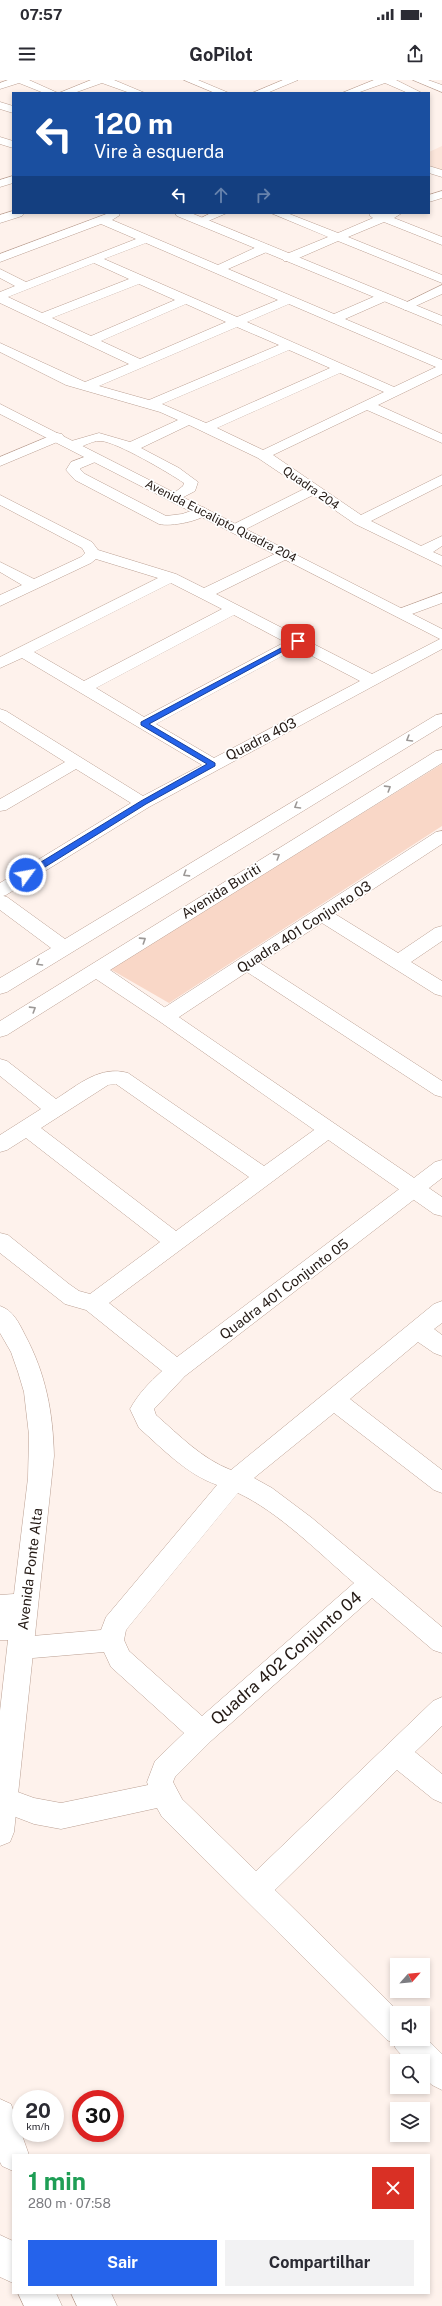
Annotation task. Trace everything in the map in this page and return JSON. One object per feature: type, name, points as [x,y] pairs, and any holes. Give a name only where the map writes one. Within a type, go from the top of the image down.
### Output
[{"type":"street","points":[[0,86],[19,80],[50,92]]},
{"type":"street","points":[[67,92],[101,80]]},
{"type":"street","points":[[104,80],[137,92]]},
{"type":"street","points":[[194,82],[209,80]]},
{"type":"street","points":[[259,92],[293,80]]},
{"type":"street","points":[[350,92],[386,80],[415,92]]},
{"type":"street","points":[[418,80],[442,89]]},
{"type":"street","points":[[194,82],[221,92]]},
{"type":"street","points":[[271,88],[282,92]]},
{"type":"street","points":[[0,105],[12,110]]},
{"type":"street","points":[[0,140],[12,146]]},
{"type":"street","points":[[0,153],[12,147]]},
{"type":"street","points":[[430,169],[442,174]]},
{"type":"street","points":[[0,175],[12,179]]},
{"type":"street","points":[[0,184],[12,179]]},
{"type":"street","points":[[430,199],[442,194]]},
{"type":"street","points":[[0,219],[15,214]]},
{"type":"street","points":[[3,254],[117,214]]},
{"type":"street","points":[[184,214],[442,321]]},
{"type":"street","points":[[201,221],[218,214]]},
{"type":"street","points":[[280,214],[442,279]]},
{"type":"street","points":[[372,214],[442,241]]},
{"type":"street","points":[[288,258],[393,214]]},
{"type":"street","points":[[102,220],[442,365]]},
{"type":"street","points":[[0,297],[145,239]]},
{"type":"street","points":[[217,270],[265,248]]},
{"type":"street","points":[[94,259],[395,392]]},
{"type":"street","points":[[0,273],[25,286]]},
{"type":"street","points":[[43,317],[140,279]]},
{"type":"street","points":[[405,306],[442,289]]},
{"type":"street","points":[[0,297],[92,340],[138,364]]},
{"type":"street","points":[[334,319],[384,297]]},
{"type":"street","points":[[92,340],[187,299]]},
{"type":"street","points":[[85,387],[288,300]]},
{"type":"street","points":[[153,403],[290,345]]},
{"type":"street","name":"Quadra 204","points":[[0,347],[85,387],[153,403],[263,455],[360,521],[442,562]]},
{"type":"street","points":[[206,428],[340,368]]},
{"type":"street","points":[[263,455],[442,369]]},
{"type":"street","points":[[367,405],[442,439]]},
{"type":"street","name":"Avenida Eucalipto Quadra 204","points":[[0,408],[203,510],[442,635]]},
{"type":"street","points":[[129,448],[189,420]]},
{"type":"street","points":[[424,430],[442,422]]},
{"type":"street","points":[[0,462],[57,437]]},
{"type":"street","points":[[74,445],[91,438],[104,437],[129,448],[191,482],[190,488],[176,497]]},
{"type":"street","points":[[95,457],[76,465],[73,470],[80,477],[157,518],[177,520],[203,510]]},
{"type":"street","points":[[360,521],[442,479]]},
{"type":"street","points":[[237,528],[313,490]]},
{"type":"street","points":[[0,499],[86,545],[93,553],[171,577],[298,641],[373,681]]},
{"type":"street","points":[[421,552],[442,540]]},
{"type":"street","points":[[0,602],[86,560],[93,553]]},
{"type":"street","points":[[206,594],[286,554]]},
{"type":"street","points":[[0,566],[34,585]]},
{"type":"street","points":[[0,663],[171,577]]},
{"type":"street","points":[[401,613],[442,598]]},
{"type":"street","points":[[84,688],[234,609]]},
{"type":"street","points":[[143,724],[298,641]]},
{"type":"street","name":"Quadra 403","points":[[0,891],[143,803],[212,764],[373,681],[442,642]]},
{"type":"street","points":[[23,652],[212,764]]},
{"type":"street","points":[[0,714],[143,803]]},
{"type":"street","points":[[0,987],[442,719]]},
{"type":"street","name":"Avenida Buriti","points":[[0,1030],[164,926],[442,755]]},
{"type":"street","points":[[1,804],[76,762]]},
{"type":"street","name":"Quadra 401 Conjunto 03","points":[[166,1016],[248,964],[442,836]]},
{"type":"street","points":[[0,901],[64,948]]},
{"type":"street","points":[[134,907],[153,907],[160,910],[165,916],[164,926]]},
{"type":"street","points":[[323,915],[442,990]]},
{"type":"street","points":[[398,962],[442,932]]},
{"type":"street","points":[[248,964],[442,1090]]},
{"type":"street","points":[[96,970],[166,1016],[442,1208]]},
{"type":"street","points":[[0,1066],[55,1109]]},
{"type":"street","points":[[0,1145],[100,1080],[111,1077],[120,1078],[264,1177]]},
{"type":"street","points":[[28,1128],[174,1242]]},
{"type":"street","points":[[93,1303],[328,1130]]},
{"type":"street","name":"Quadra 401 Conjunto 05","points":[[233,1482],[212,1473],[146,1420],[142,1409],[144,1403],[177,1370],[442,1168]]},
{"type":"street","points":[[0,1241],[73,1298],[93,1303],[177,1370]]},
{"type":"street","points":[[202,1733],[120,1659],[111,1640],[115,1625],[233,1482],[442,1310]]},
{"type":"street","name":"Avenida Ponte Alta","points":[[0,1315],[11,1328],[31,1371],[43,1431],[40,1478],[26,1605],[15,1637],[4,1800],[0,1832]]},
{"type":"street","points":[[418,1330],[442,1347]]},
{"type":"street","points":[[334,1400],[442,1483]]},
{"type":"street","points":[[233,1482],[248,1486],[264,1495],[304,1525],[371,1584],[442,1642]]},
{"type":"street","name":"Quadra 402 Conjunto 04","points":[[164,1794],[160,1782],[164,1770],[202,1733],[371,1584]]},
{"type":"street","points":[[0,1606],[26,1605]]},
{"type":"street","points":[[15,1637],[111,1640]]},
{"type":"street","points":[[256,1890],[442,1709]]},
{"type":"street","points":[[396,1753],[442,1790]]},
{"type":"street","points":[[4,1800],[34,1811],[61,1816],[164,1794],[172,1808],[390,2023]]},
{"type":"street","points":[[413,2046],[442,2075]]},
{"type":"street","points":[[0,2115],[14,2154]]},
{"type":"street","points":[[0,2251],[12,2266]]},
{"type":"street","points":[[36,2294],[45,2306]]},
{"type":"street","points":[[89,2294],[100,2306]]},
{"type":"shaded area","points":[[442,146],[442,172],[430,166],[430,152]]},
{"type":"shaded area","points":[[442,764],[442,826],[169,1003],[110,969]]},
{"type":"route","points":[[26,875],[143,803],[212,764],[143,724],[298,641]]}]
